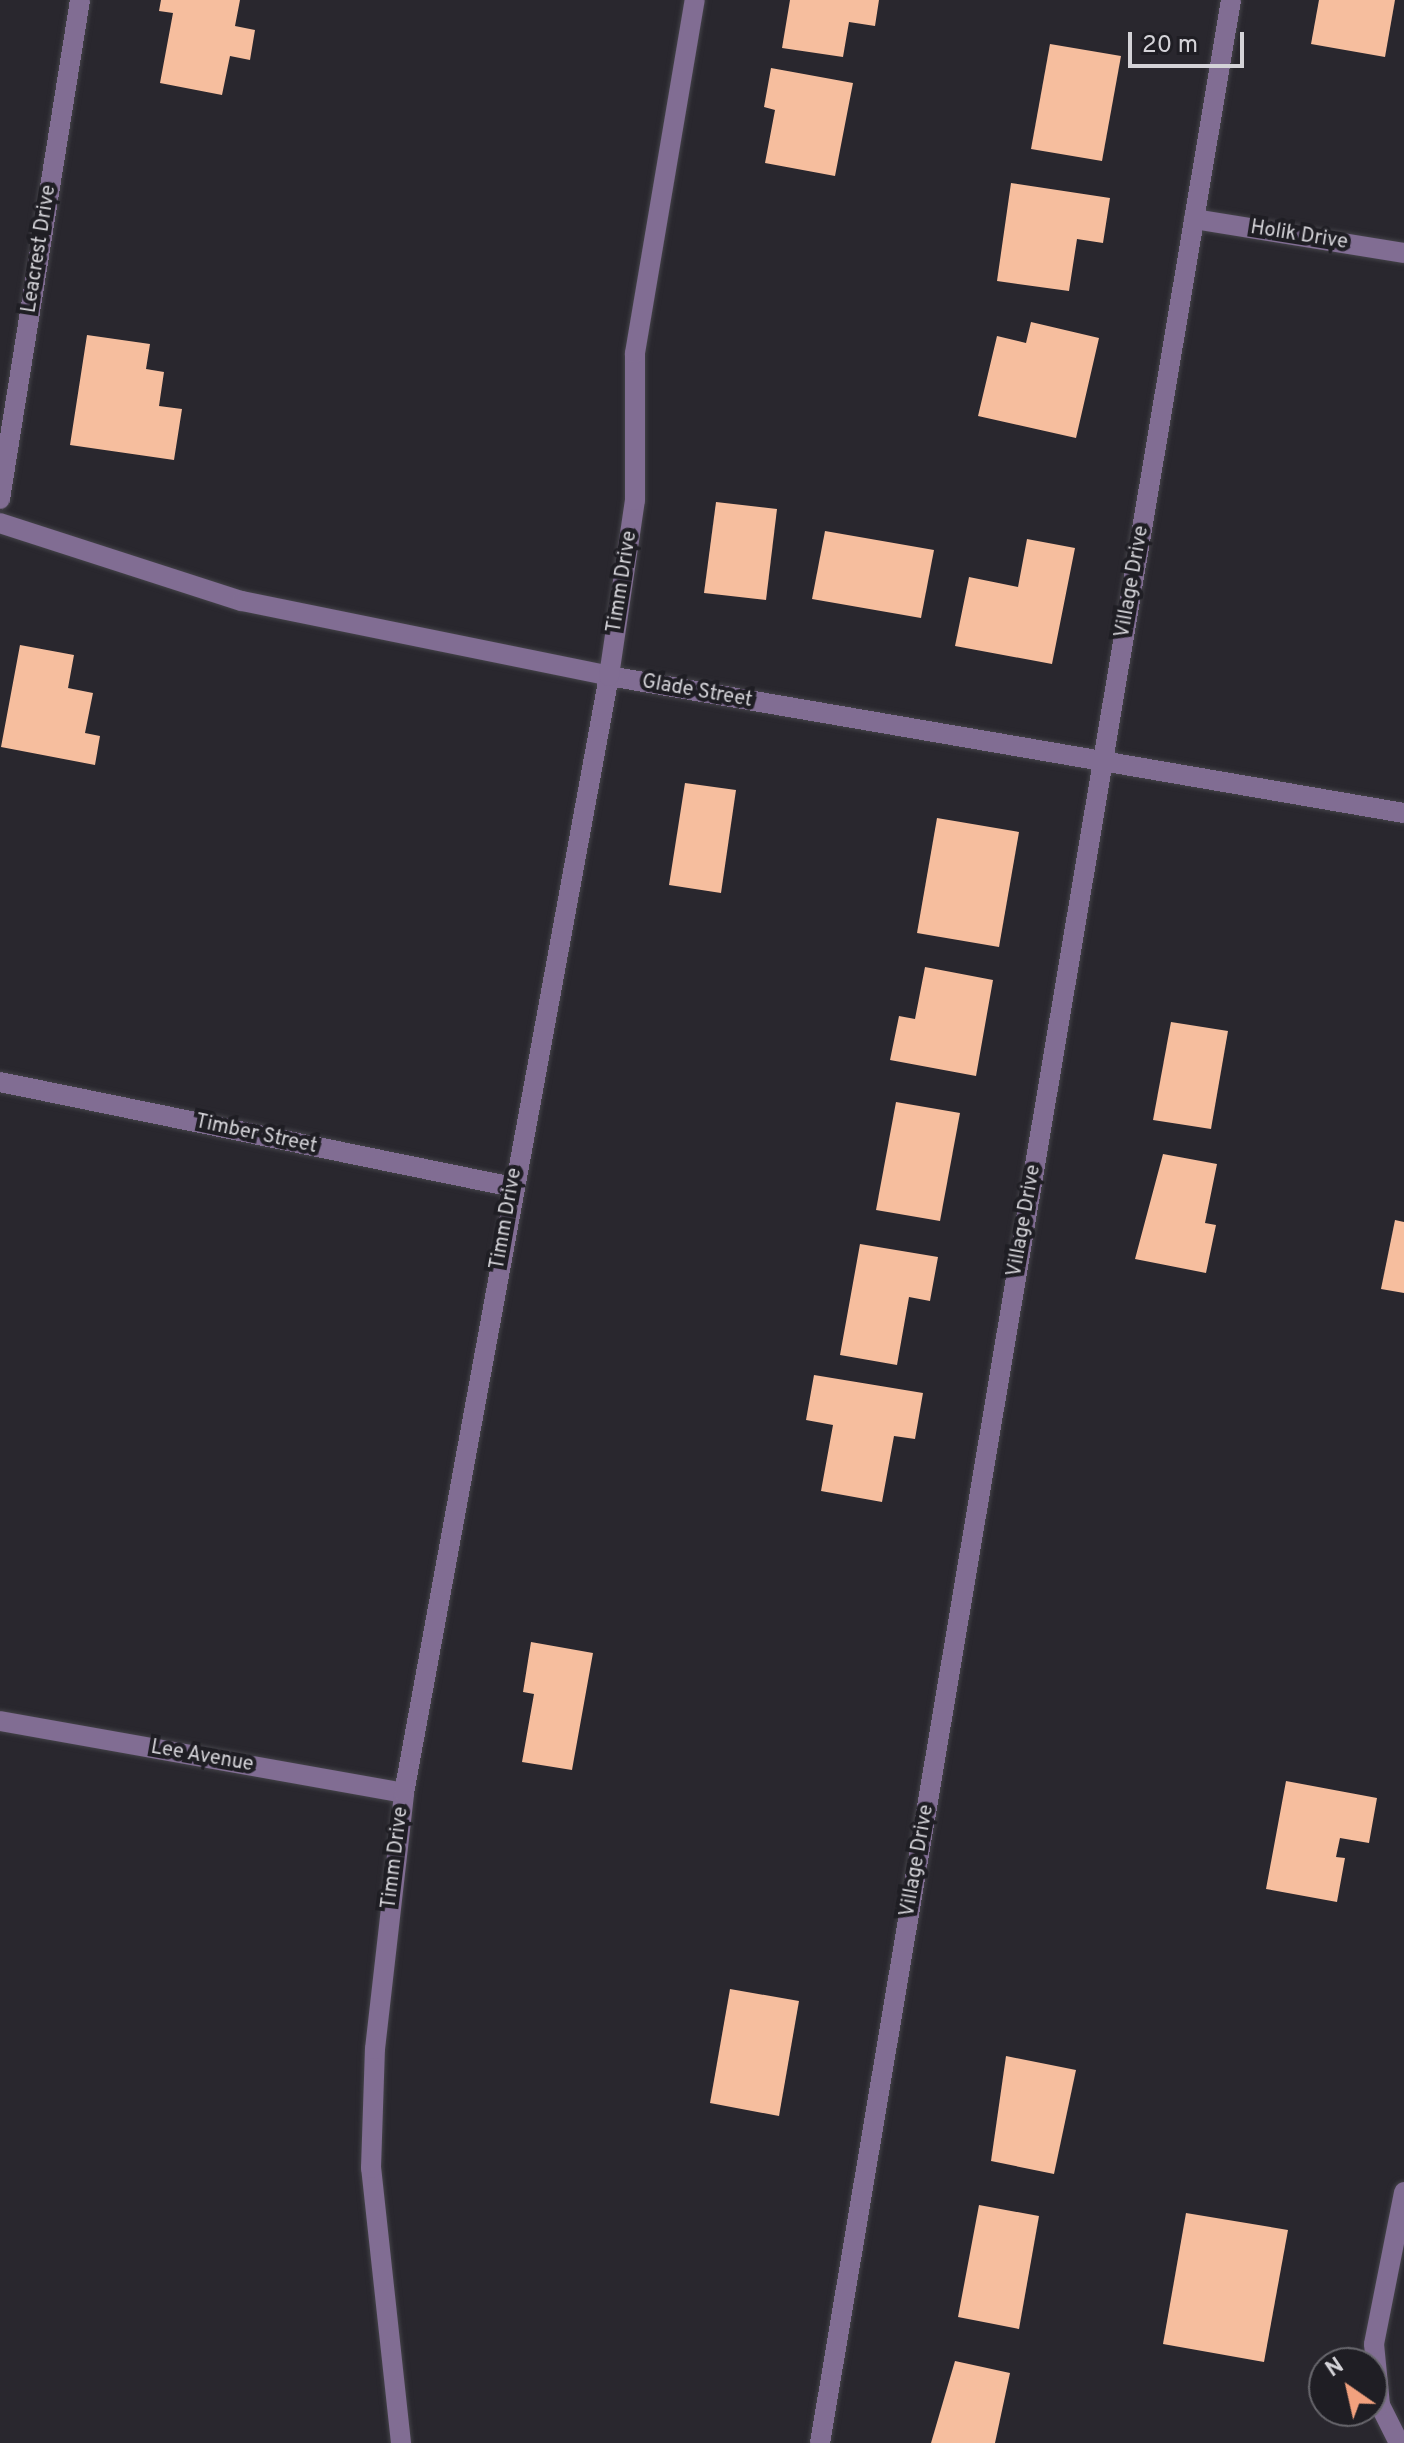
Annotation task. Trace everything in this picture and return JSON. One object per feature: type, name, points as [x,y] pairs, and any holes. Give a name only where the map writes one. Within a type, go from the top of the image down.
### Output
[{"type":"street","name":"Leacrest Drive","points":[[0,499],[80,0]]},
{"type":"street","name":"Timm Drive","points":[[401,2443],[371,2168],[375,2049],[404,1793],[609,676],[635,500],[635,353],[645,276],[695,0]]},
{"type":"street","name":"Village Drive","points":[[820,2443],[1231,0]]},
{"type":"street","name":"Holik Drive","points":[[1194,219],[1404,253]]},
{"type":"street","name":"Glade Street","points":[[0,523],[242,601],[609,676],[1102,764],[1404,813]]},
{"type":"street","name":"Timber Street","points":[[0,1082],[513,1187]]},
{"type":"street","name":"Lee Avenue","points":[[0,1721],[404,1793]]},
{"type":"street","points":[[1399,2443],[1380,2405],[1374,2344],[1404,2192]]},
{"type":"building","points":[[161,0],[240,0],[235,26],[255,30],[250,60],[230,56],[222,95],[160,83],[173,13],[159,11]]},
{"type":"building","points":[[790,0],[879,0],[875,26],[849,22],[843,57],[782,48]]},
{"type":"building","points":[[1319,0],[1395,0],[1385,57],[1311,44]]},
{"type":"building","points":[[1050,44],[1121,56],[1102,161],[1031,149]]},
{"type":"building","points":[[771,68],[853,83],[835,176],[765,163],[775,110],[764,107]]},
{"type":"building","points":[[1011,183],[1110,198],[1103,243],[1077,239],[1069,291],[997,281]]},
{"type":"building","points":[[1031,322],[1099,338],[1076,438],[978,416],[997,336],[1026,343]]},
{"type":"building","points":[[87,335],[150,344],[146,369],[164,372],[159,406],[182,409],[174,460],[70,445]]},
{"type":"building","points":[[716,502],[777,509],[766,600],[704,593]]},
{"type":"building","points":[[825,531],[934,550],[921,618],[812,599]]},
{"type":"building","points":[[1027,539],[1075,548],[1052,664],[955,646],[969,577],[1018,587]]},
{"type":"building","points":[[20,645],[74,655],[68,688],[93,693],[85,733],[100,736],[95,765],[1,747]]},
{"type":"building","points":[[685,783],[736,790],[721,893],[669,885]]},
{"type":"building","points":[[937,818],[1019,832],[999,947],[917,933]]},
{"type":"building","points":[[925,967],[993,980],[976,1076],[890,1060],[899,1016],[915,1019]]},
{"type":"building","points":[[1171,1022],[1228,1031],[1211,1129],[1153,1120]]},
{"type":"building","points":[[896,1102],[960,1113],[940,1221],[876,1210]]},
{"type":"building","points":[[1163,1154],[1217,1164],[1205,1223],[1216,1225],[1206,1273],[1135,1259]]},
{"type":"building","points":[[1395,1220],[1404,1222],[1404,1293],[1381,1289]]},
{"type":"building","points":[[860,1244],[938,1257],[930,1301],[909,1297],[897,1365],[840,1355]]},
{"type":"building","points":[[814,1375],[923,1393],[915,1439],[894,1436],[882,1502],[821,1491],[833,1425],[806,1420]]},
{"type":"building","points":[[531,1642],[593,1653],[572,1770],[522,1762],[534,1694],[523,1692]]},
{"type":"building","points":[[1286,1781],[1377,1798],[1369,1843],[1340,1838],[1336,1857],[1345,1858],[1337,1902],[1266,1889]]},
{"type":"building","points":[[730,1989],[799,2001],[779,2116],[710,2103]]},
{"type":"building","points":[[1006,2056],[1076,2070],[1054,2174],[991,2161]]},
{"type":"building","points":[[979,2205],[1039,2216],[1019,2329],[958,2317]]},
{"type":"building","points":[[1186,2213],[1288,2230],[1264,2362],[1163,2344]]},
{"type":"building","points":[[955,2361],[1010,2373],[995,2443],[931,2443]]}]
